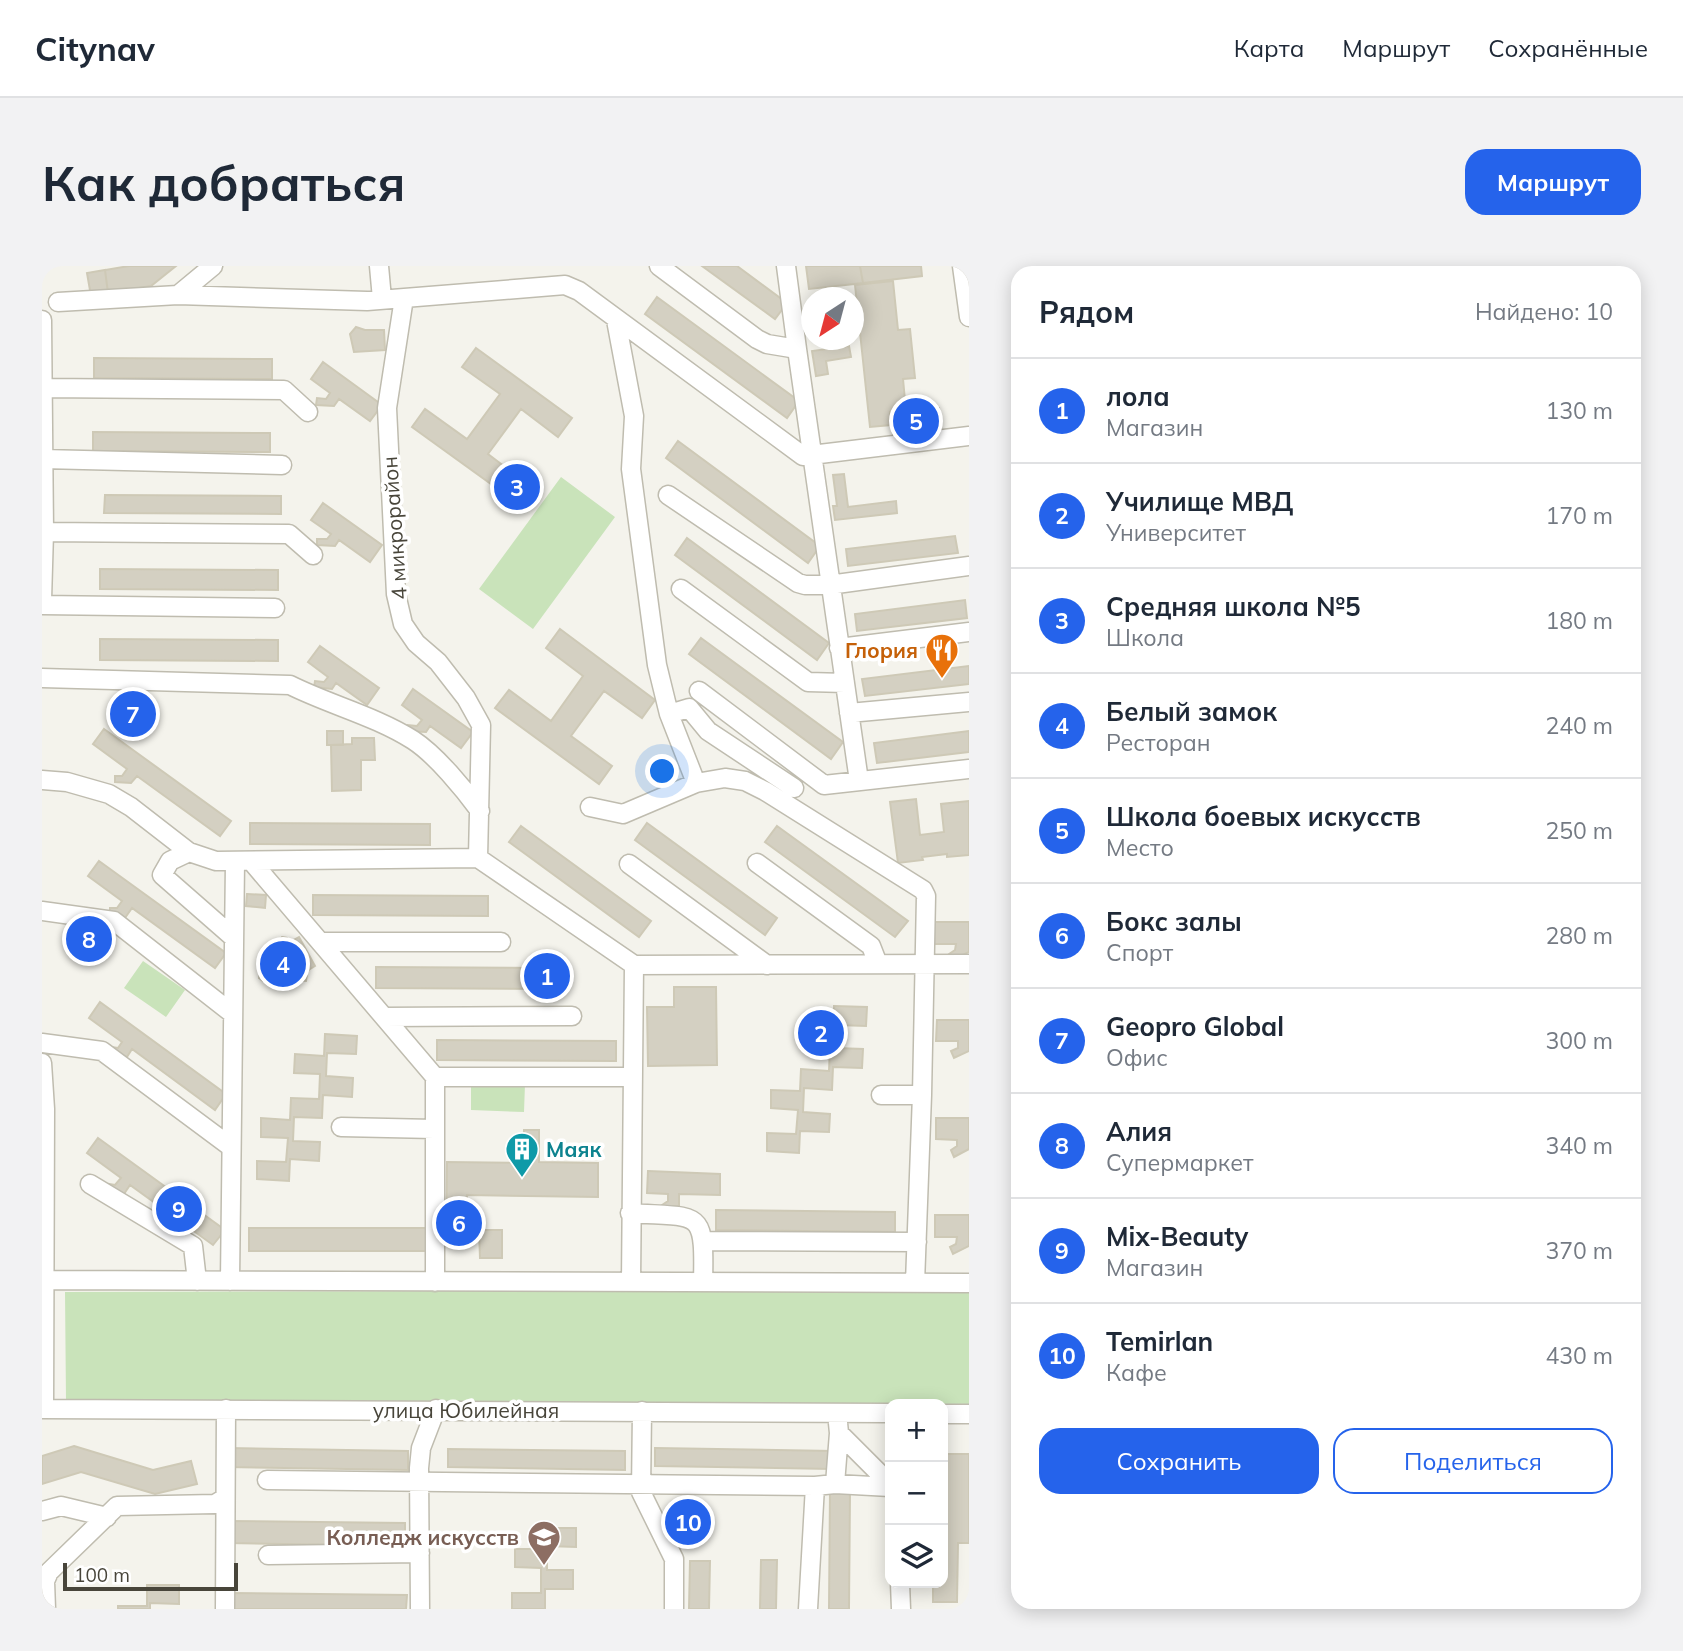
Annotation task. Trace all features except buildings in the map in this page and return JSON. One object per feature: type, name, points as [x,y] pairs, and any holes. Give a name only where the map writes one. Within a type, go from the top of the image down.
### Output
[{"type":"street","points":[[178,295],[213,266]]},
{"type":"street","points":[[379,266],[382,299]]},
{"type":"street","points":[[659,266],[757,339],[768,344],[797,349]]},
{"type":"street","points":[[786,266],[859,781]]},
{"type":"street","points":[[962,266],[969,317]]},
{"type":"street","points":[[58,302],[178,295],[367,300],[565,285],[579,291],[803,456],[969,436]]},
{"type":"street","name":"4 микрорайон","points":[[404,298],[387,408],[397,594],[403,624],[416,643],[445,671],[466,698],[481,725],[478,858]]},
{"type":"street","points":[[42,320],[42,603],[275,608]]},
{"type":"street","points":[[616,320],[634,415],[631,469],[657,665],[669,714],[696,783]]},
{"type":"street","points":[[43,388],[284,390],[308,412]]},
{"type":"street","points":[[43,459],[282,465]]},
{"type":"street","points":[[668,495],[798,583],[806,585],[830,586],[969,566]]},
{"type":"street","points":[[44,533],[289,534],[313,555]]},
{"type":"street","points":[[681,589],[808,682],[845,683]]},
{"type":"street","points":[[839,648],[969,632]]},
{"type":"street","points":[[42,678],[290,685],[318,699],[380,722],[416,742],[464,788],[480,811]]},
{"type":"street","points":[[699,691],[824,785]]},
{"type":"street","points":[[849,713],[969,702]]},
{"type":"street","points":[[669,714],[689,708],[708,731],[794,788]]},
{"type":"street","points":[[765,791],[969,769]]},
{"type":"street","points":[[590,807],[624,814],[696,783],[725,778],[745,781],[923,890],[926,896],[922,1095],[915,1283]]},
{"type":"street","points":[[42,780],[67,782],[110,794],[189,852],[216,862],[478,858],[634,965],[969,964]]},
{"type":"street","points":[[189,852],[170,861],[162,875],[234,937]]},
{"type":"street","points":[[230,1281],[234,937],[243,862]]},
{"type":"street","points":[[243,862],[320,942],[435,1076],[435,1282]]},
{"type":"street","points":[[757,863],[871,946],[878,964]]},
{"type":"street","points":[[629,864],[768,965]]},
{"type":"street","points":[[42,911],[114,921],[233,1014]]},
{"type":"street","points":[[320,942],[501,942]]},
{"type":"street","points":[[631,1282],[634,965]]},
{"type":"street","points":[[384,1017],[572,1016]]},
{"type":"street","points":[[42,1043],[102,1051],[231,1147]]},
{"type":"street","points":[[42,1063],[43,1409]]},
{"type":"street","points":[[435,1076],[633,1077]]},
{"type":"street","points":[[881,1094],[922,1095]]},
{"type":"street","points":[[341,1128],[434,1129]]},
{"type":"street","points":[[90,1184],[193,1246],[197,1281]]},
{"type":"street","points":[[631,1213],[687,1217],[696,1221],[702,1229],[704,1241],[703,1282]]},
{"type":"street","points":[[704,1241],[917,1242]]},
{"type":"street","points":[[44,1280],[969,1283]]},
{"type":"street","name":"улица Юбилейная","points":[[43,1409],[885,1413]]},
{"type":"street","points":[[225,1609],[226,1409]]},
{"type":"street","points":[[420,1609],[421,1448],[436,1409]]},
{"type":"street","points":[[642,1411],[641,1492],[674,1559],[674,1609]]},
{"type":"street","points":[[835,1484],[839,1433],[837,1413]]},
{"type":"street","points":[[948,1414],[969,1414]]},
{"type":"street","points":[[839,1433],[885,1480]]},
{"type":"street","points":[[267,1480],[885,1485]]},
{"type":"street","points":[[808,1609],[815,1486]]},
{"type":"street","points":[[46,1609],[45,1581],[49,1572],[117,1506],[215,1504],[225,1498]]},
{"type":"street","points":[[42,1511],[61,1506],[107,1517]]},
{"type":"street","points":[[268,1555],[420,1553]]},
{"type":"street","points":[[900,1588],[901,1609]]},
{"type":"green space","points":[[561,477],[615,517],[533,629],[479,589]]},
{"type":"green space","points":[[143,961],[185,990],[166,1017],[124,988]]},
{"type":"green space","points":[[471,1082],[525,1084],[524,1112],[471,1110]]},
{"type":"green space","points":[[969,1290],[969,1408],[948,1408],[948,1399],[885,1399],[885,1407],[66,1401],[65,1292]]},
{"type":"place","name":"Школа боевых искусств","points":[[916,421]]},
{"type":"place","name":"Средняя школа №5","points":[[517,487]]},
{"type":"place","name":"Глория","points":[[942,680]]},
{"type":"place","name":"Geopro Global","points":[[133,714]]},
{"type":"place","name":"Алия","points":[[89,939]]},
{"type":"place","name":"Белый замок","points":[[283,964]]},
{"type":"place","name":"лола","points":[[547,976]]},
{"type":"place","name":"Училище МВД","points":[[821,1033]]},
{"type":"place","name":"Маяк","points":[[522,1179]]},
{"type":"place","name":"Mix-Beauty","points":[[179,1209]]},
{"type":"place","name":"Бокс залы","points":[[459,1223]]},
{"type":"place","name":"Temirlan","points":[[688,1522]]},
{"type":"place","name":"Колледж искусств","points":[[544,1567]]}]
